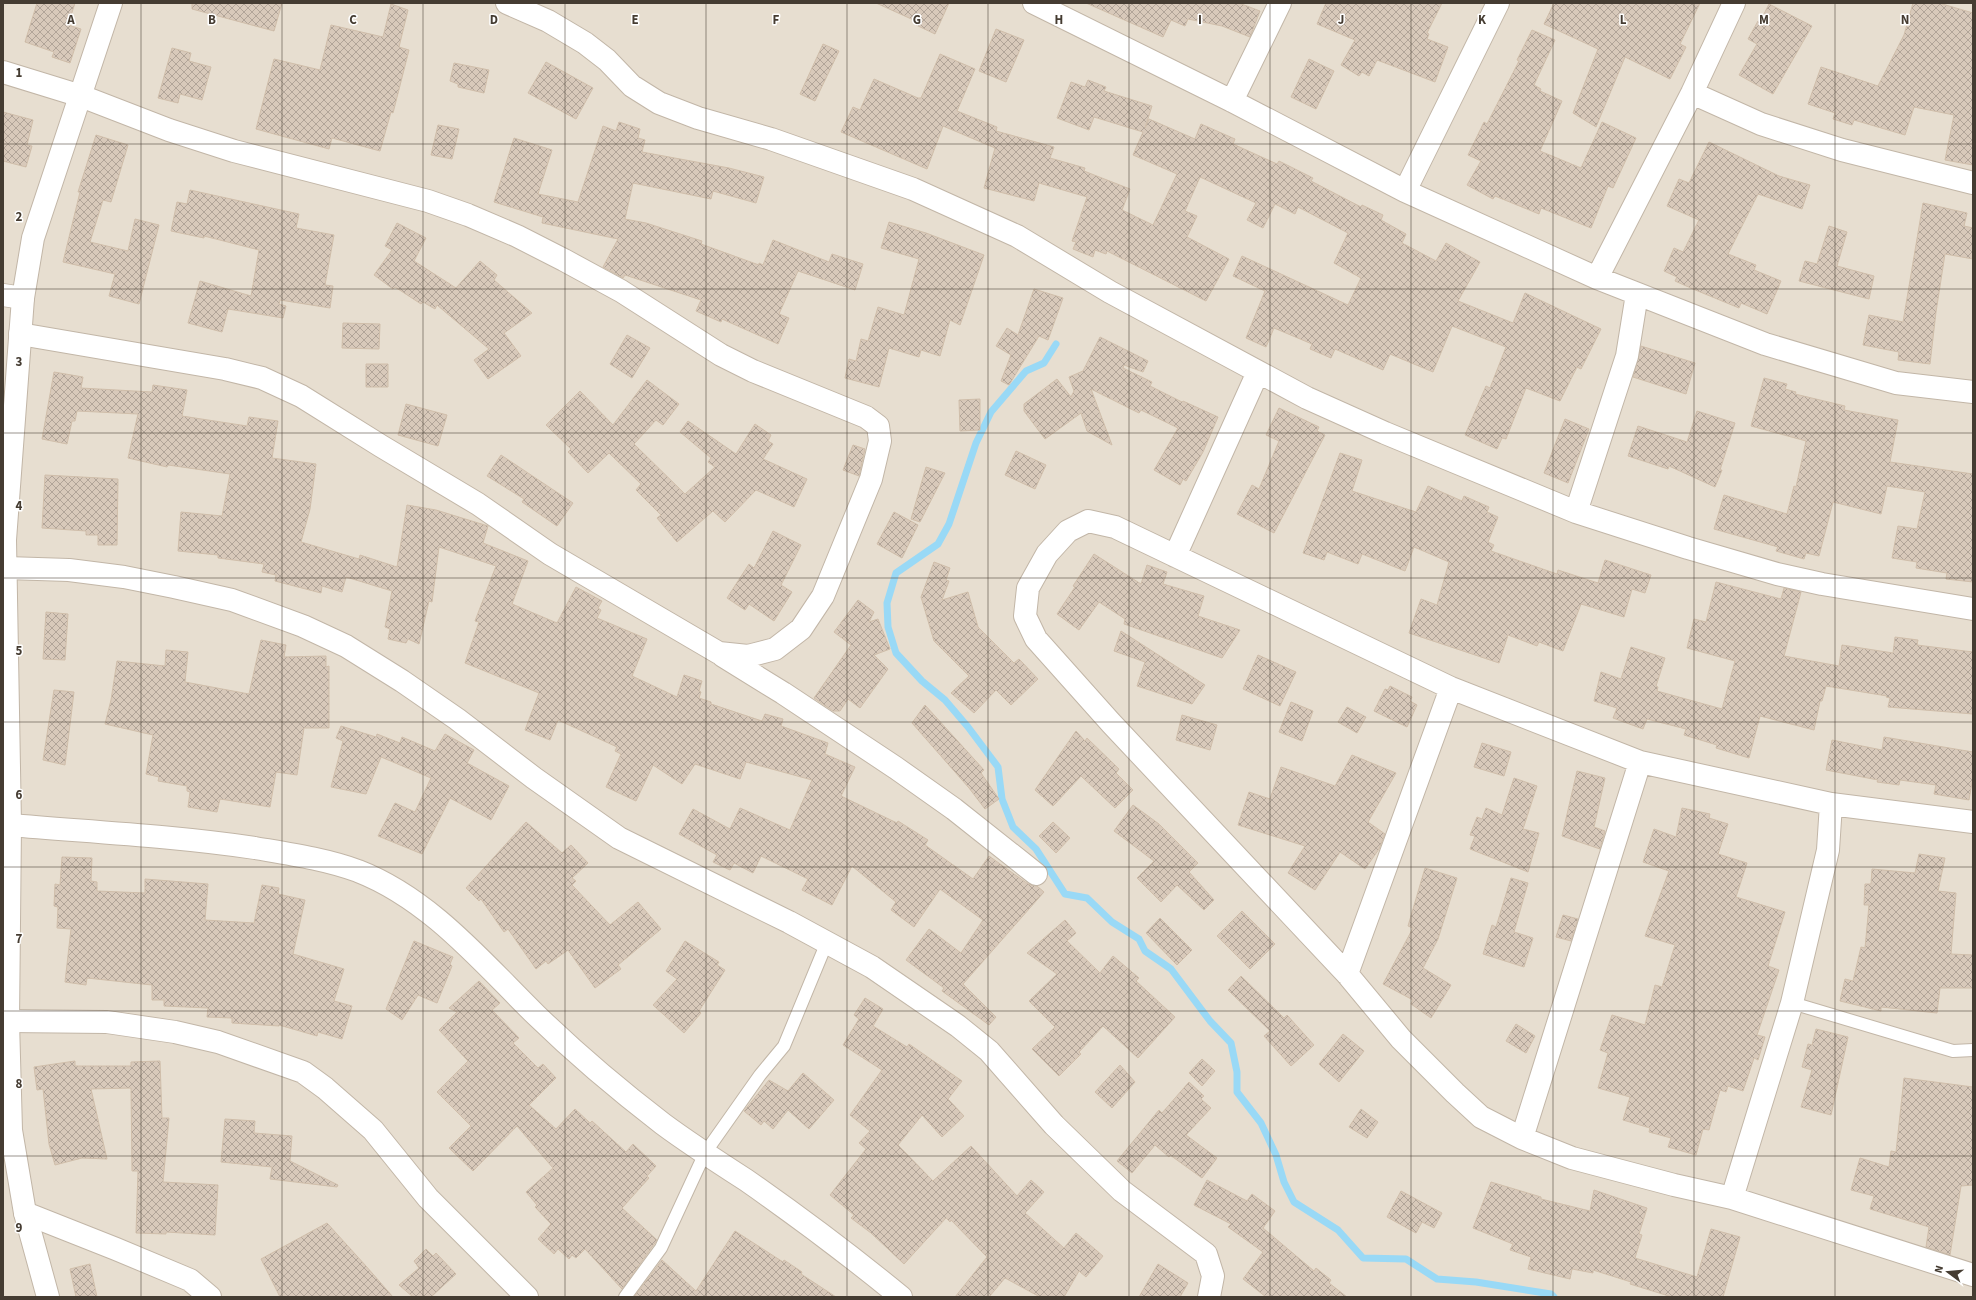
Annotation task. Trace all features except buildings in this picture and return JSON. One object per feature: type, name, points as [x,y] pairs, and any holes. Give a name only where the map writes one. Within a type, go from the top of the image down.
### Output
[{"type":"street","points":[[48,1297],[36,1256],[7,1130],[8,1021],[6,929],[10,825],[6,746],[6,568],[4,539],[20,334],[13,296],[34,238],[111,3]]},
{"type":"street","points":[[507,3],[548,21],[585,43],[607,60],[632,86],[659,103],[698,118],[771,139],[914,189],[1017,236],[1110,292],[1307,398],[1385,433],[1576,512],[1688,548],[1777,574],[1829,586],[1973,609]]},
{"type":"street","points":[[1232,101],[1280,3]]},
{"type":"street","points":[[1404,191],[1498,3]]},
{"type":"street","points":[[1597,278],[1692,93],[1734,3]]},
{"type":"street","points":[[1037,4],[1232,101],[1404,191],[1597,278],[1765,344],[1896,383],[1973,392]]},
{"type":"street","points":[[3,72],[81,96],[169,130],[234,150],[428,201],[468,215],[517,236],[596,277],[728,358],[793,388],[866,417],[878,426],[880,440],[871,479],[823,596],[801,629],[775,649],[748,656],[719,653]]},
{"type":"street","points":[[1692,93],[1761,124],[1842,150],[1973,183]]},
{"type":"street","points":[[1576,512],[1627,356],[1637,294]]},
{"type":"street","points":[[20,334],[225,369],[262,378],[301,396],[478,504],[563,562],[719,653],[783,693],[896,768],[954,809],[1036,874]]},
{"type":"street","points":[[1174,556],[1258,372]]},
{"type":"street","points":[[1973,822],[1830,804],[1640,762],[1451,688],[1115,527],[1088,521],[1068,531],[1047,554],[1028,588],[1024,616],[1036,639],[1111,723],[1348,974],[1402,1039],[1455,1093],[1482,1117],[1522,1138],[1572,1158],[1674,1185],[1732,1198],[1973,1275]]},
{"type":"street","points":[[6,568],[68,570],[124,577],[232,600],[303,626],[346,646],[402,681],[457,719],[540,783],[619,838],[872,966],[958,1026],[989,1051],[1054,1124],[1122,1191],[1206,1254],[1213,1276],[1209,1297]]},
{"type":"street","points":[[1348,974],[1451,688]]},
{"type":"street","points":[[1522,1138],[1640,762]]},
{"type":"street","points":[[1732,1198],[1792,1003],[1828,850],[1830,804]]},
{"type":"street","points":[[10,825],[216,842],[323,861],[359,872],[388,886],[416,904],[451,930],[559,1037],[664,1124],[856,1260],[901,1297]]},
{"type":"street","points":[[8,1021],[107,1022],[175,1032],[218,1042],[303,1072],[325,1088],[373,1130],[428,1198],[527,1297]]},
{"type":"street","points":[[26,1213],[190,1280],[210,1297]]},
{"type":"lane","points":[[625,1297],[660,1248],[705,1153],[760,1075],[784,1046],[827,942]]},
{"type":"lane","points":[[1792,1003],[1953,1051],[1973,1050]]},
{"type":"shaded area","points":[[3,3],[1973,3],[1973,1297],[3,1297]]},
{"type":"waterway","points":[[1056,344],[1044,363],[1026,371],[991,412],[976,443],[949,524],[938,544],[896,573],[887,603],[888,627],[896,653],[922,681],[945,700],[968,727],[998,767],[1002,799],[1013,827],[1036,849],[1065,894],[1087,898],[1112,922],[1139,939],[1145,951],[1171,969],[1210,1021],[1231,1043],[1237,1072],[1237,1092],[1261,1123],[1276,1155],[1284,1182],[1294,1202],[1338,1230],[1363,1258],[1406,1259],[1437,1279],[1476,1282],[1551,1294],[1554,1297]]}]
